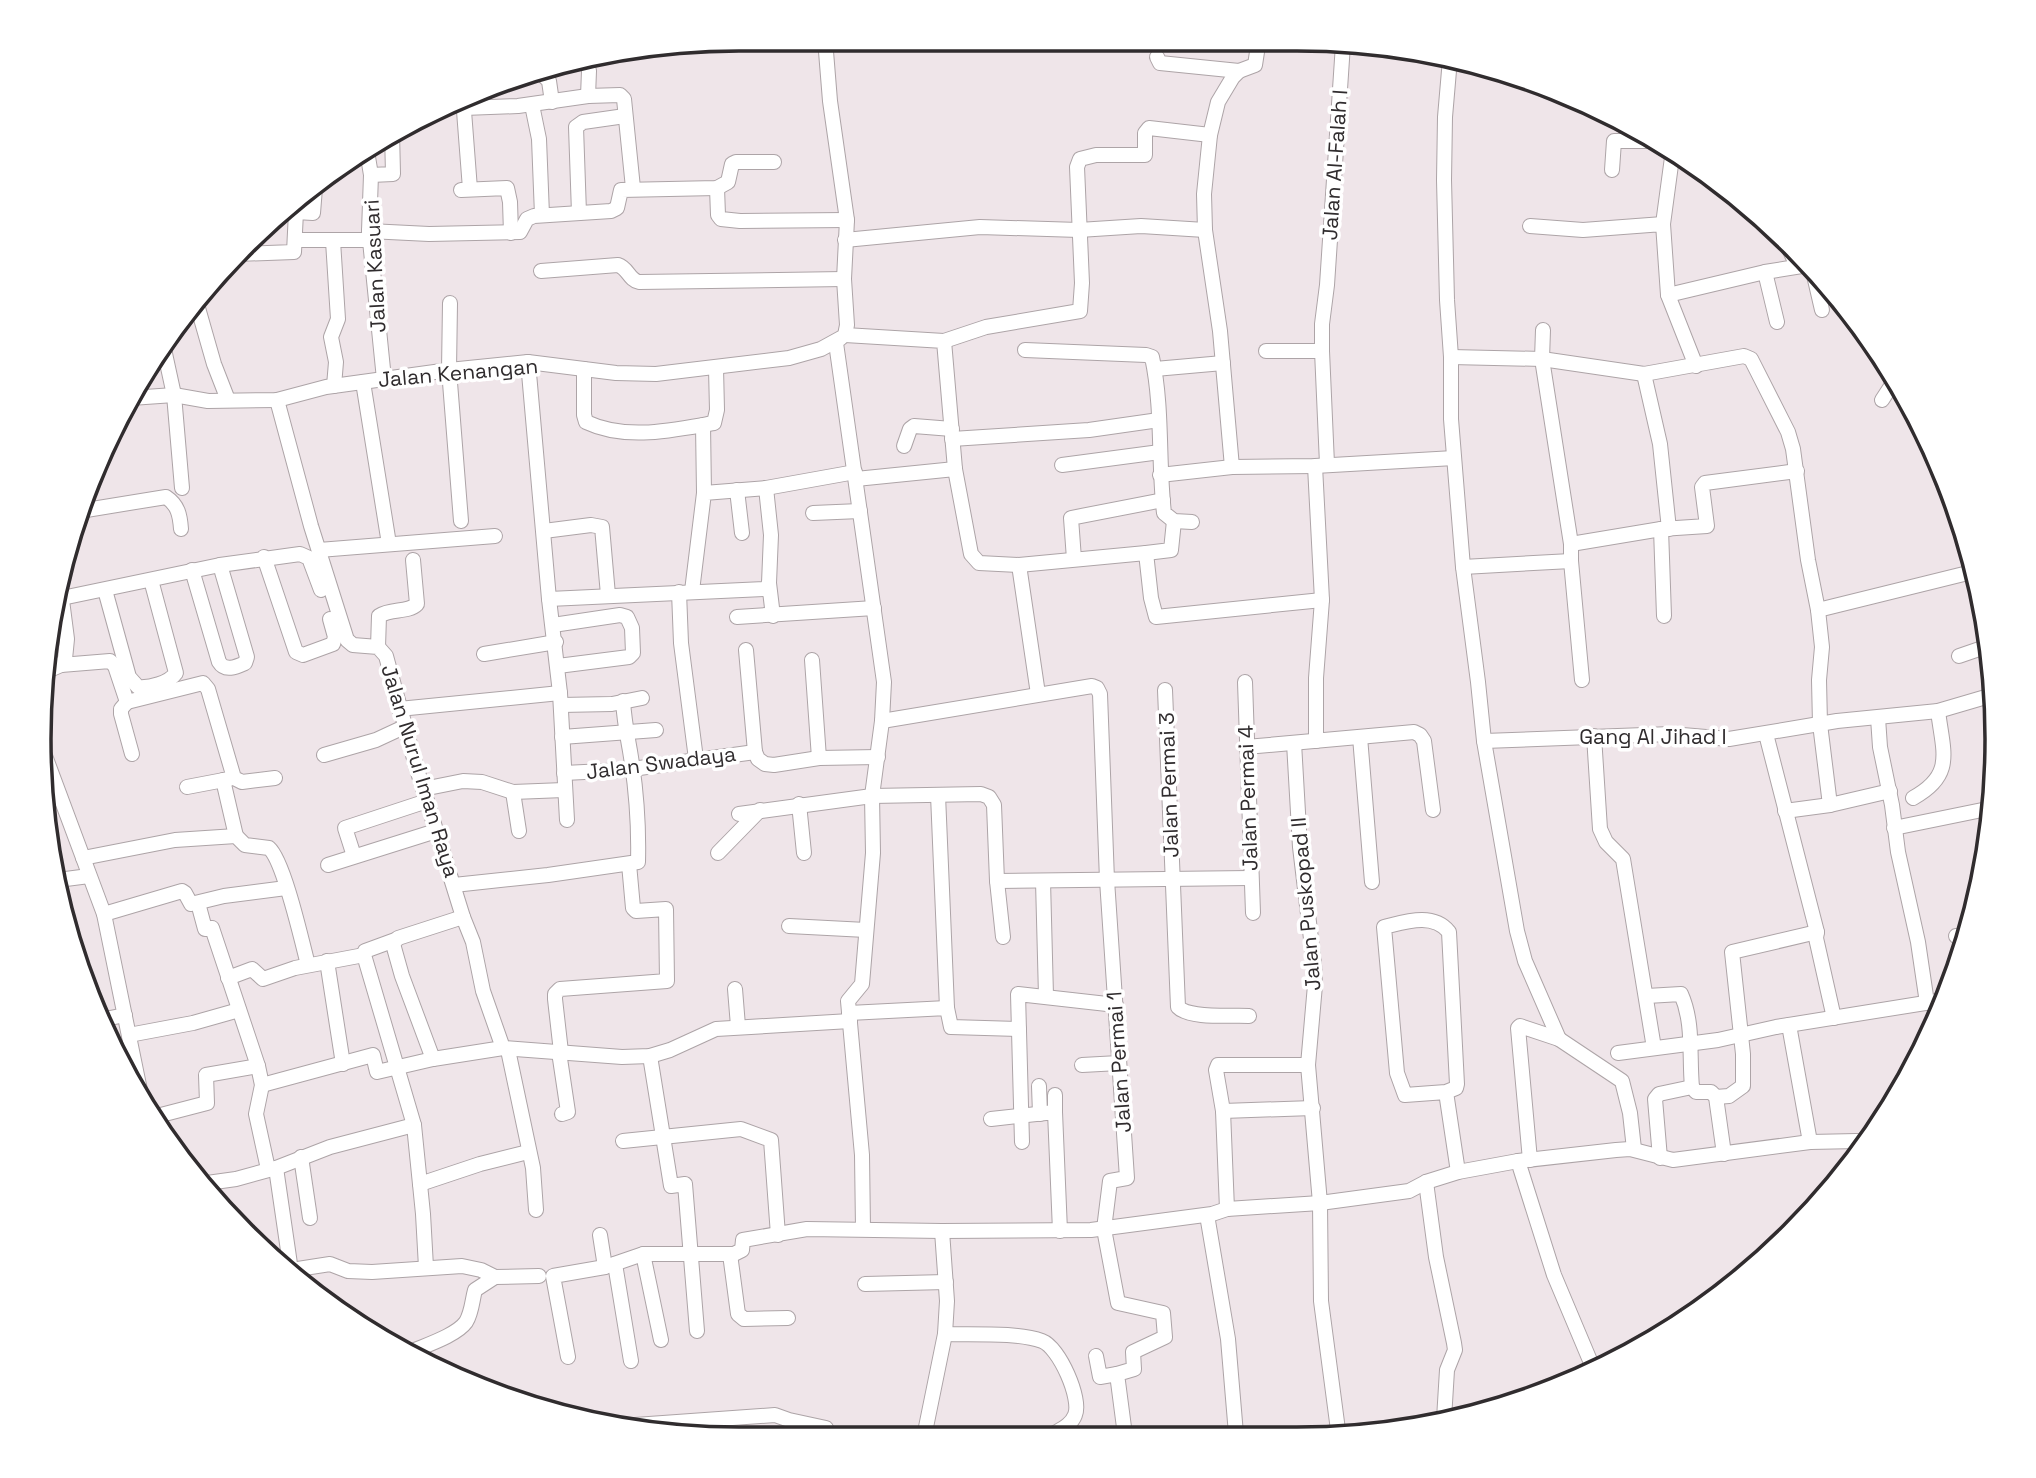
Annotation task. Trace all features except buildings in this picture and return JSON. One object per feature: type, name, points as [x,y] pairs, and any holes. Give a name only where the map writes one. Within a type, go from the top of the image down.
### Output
[{"type":"street","points":[[826,51],[830,101],[847,220],[844,279],[846,325],[840,339],[884,682],[872,796],[873,853],[862,984],[848,1001],[862,1155],[863,1229]]},
{"type":"street","points":[[1157,57],[1160,62],[1239,71],[1251,67],[1257,61],[1258,51]]},
{"type":"street","name":"Jalan Al-Falah I","points":[[1316,741],[1316,678],[1322,600],[1321,465],[1326,405],[1322,324],[1342,52]]},
{"type":"street","points":[[588,68],[587,97],[591,121]]},
{"type":"street","points":[[1449,68],[1444,180],[1447,300],[1451,357],[1450,392],[1463,567],[1484,741],[1522,951],[1559,1039]]},
{"type":"street","points":[[1232,467],[1223,363],[1205,230],[1204,194],[1210,135],[1222,92],[1239,71]]},
{"type":"street","points":[[546,78],[552,102]]},
{"type":"street","points":[[475,103],[532,105],[620,95],[624,99],[633,188]]},
{"type":"street","points":[[532,105],[539,139],[542,215]]},
{"type":"street","points":[[463,109],[465,190],[507,188],[511,233]]},
{"type":"street","points":[[579,214],[576,127],[583,122],[625,116]]},
{"type":"street","points":[[840,339],[944,341],[986,327],[1080,311],[1077,167],[1080,159],[1096,155],[1146,155],[1145,133],[1149,128],[1210,135]]},
{"type":"street","points":[[1612,170],[1614,141],[1637,141]]},
{"type":"street","name":"Jalan Kasuari","points":[[384,379],[369,236],[371,175],[393,174],[392,145]]},
{"type":"street","points":[[369,159],[371,175]]},
{"type":"street","points":[[296,240],[333,241],[369,236],[511,233],[523,229],[527,219],[542,215],[611,211],[617,208],[621,190],[717,188],[727,182],[732,164],[736,162],[774,162]]},
{"type":"street","points":[[1671,162],[1663,224],[1668,295],[1696,366]]},
{"type":"street","points":[[717,188],[718,215],[721,219],[847,220]]},
{"type":"street","points":[[297,212],[313,212],[314,198]]},
{"type":"street","points":[[251,254],[292,252],[296,240],[296,213]]},
{"type":"street","points":[[1530,226],[1583,230],[1663,224]]},
{"type":"street","points":[[845,240],[980,227],[1079,230],[1141,226],[1205,230]]},
{"type":"street","points":[[333,241],[338,319],[336,329],[331,333],[336,362],[334,386]]},
{"type":"street","points":[[541,271],[614,265],[623,267],[631,279],[639,282],[844,279]]},
{"type":"street","points":[[1668,295],[1765,271],[1797,267]]},
{"type":"street","points":[[1765,271],[1777,322]]},
{"type":"street","points":[[1817,289],[1822,310]]},
{"type":"street","points":[[450,303],[449,370],[461,521]]},
{"type":"street","points":[[199,312],[228,400]]},
{"type":"street","points":[[1543,330],[1542,359],[1571,544],[1582,680]]},
{"type":"street","name":"Jalan Kenangan","points":[[142,397],[174,395],[208,401],[277,400],[334,386],[528,362],[616,373],[656,374],[789,358],[821,349],[840,339]]},
{"type":"street","points":[[944,341],[955,469],[965,529],[974,559],[979,564],[1019,565],[1171,550],[1174,521]]},
{"type":"street","points":[[1025,350],[1151,356],[1155,369],[1160,475],[1165,516],[1174,521],[1192,522]]},
{"type":"street","points":[[1266,351],[1322,351]]},
{"type":"street","points":[[1451,357],[1542,359],[1644,374],[1744,356],[1751,359],[1788,432],[1797,471],[1822,647],[1819,680],[1820,724],[1830,804]]},
{"type":"street","points":[[166,358],[174,395],[182,488]]},
{"type":"street","points":[[528,362],[549,599],[561,699],[567,820]]},
{"type":"street","points":[[1155,369],[1223,363]]},
{"type":"street","points":[[584,369],[586,422],[623,433],[668,431],[714,423],[717,410],[716,368]]},
{"type":"street","points":[[1644,374],[1660,444],[1665,529],[1664,616]]},
{"type":"street","points":[[363,382],[389,544]]},
{"type":"street","points":[[1882,400],[1889,389]]},
{"type":"street","name":"Jalan Nurul Iman Raya","points":[[277,400],[348,643],[378,647],[386,656],[404,727],[473,942],[483,990],[506,1049],[533,1168],[536,1210]]},
{"type":"street","points":[[904,446],[910,429],[915,426],[952,434],[1076,431],[1159,420]]},
{"type":"street","points":[[696,758],[681,643],[685,592],[704,493],[703,425]]},
{"type":"street","points":[[1062,464],[1160,452]]},
{"type":"street","points":[[1160,475],[1232,467],[1454,458]]},
{"type":"street","points":[[704,493],[766,488],[856,475],[955,469]]},
{"type":"street","points":[[1571,544],[1707,525],[1702,487],[1705,483],[1797,471]]},
{"type":"street","points":[[766,488],[771,535],[769,583],[773,616]]},
{"type":"street","points":[[737,490],[742,533]]},
{"type":"street","points":[[90,509],[166,497],[173,501],[177,508],[181,529]]},
{"type":"street","points":[[1074,559],[1071,518],[1163,500]]},
{"type":"street","points":[[813,513],[860,511]]},
{"type":"street","points":[[544,531],[591,524],[602,527],[608,595]]},
{"type":"street","points":[[319,550],[495,536]]},
{"type":"street","points":[[1139,553],[1157,617],[1322,600]]},
{"type":"street","points":[[66,597],[192,570],[264,557],[300,554],[309,558],[334,633],[333,644],[303,655],[296,652],[264,557]]},
{"type":"street","points":[[378,647],[379,616],[387,612],[414,608],[417,604],[413,560]]},
{"type":"street","points":[[1463,567],[1571,561]]},
{"type":"street","points":[[192,570],[219,662],[228,668],[245,663],[247,657],[220,565]]},
{"type":"street","points":[[882,721],[1038,694],[1019,565]]},
{"type":"street","points":[[1818,610],[1965,574]]},
{"type":"street","points":[[105,590],[129,677],[138,687],[144,687],[169,680],[176,673],[150,580]]},
{"type":"street","points":[[549,599],[763,590],[769,583]]},
{"type":"street","points":[[737,617],[874,608]]},
{"type":"street","points":[[61,664],[67,648],[63,610]]},
{"type":"street","points":[[553,625],[620,615],[627,617],[632,628],[633,653],[629,657],[558,666]]},
{"type":"street","points":[[484,654],[556,642]]},
{"type":"street","points":[[1959,656],[1979,649]]},
{"type":"street","points":[[746,650],[755,752]]},
{"type":"street","points":[[812,660],[820,758]]},
{"type":"street","points":[[55,667],[61,664],[110,661],[115,666],[127,702]]},
{"type":"street","name":"Jalan Permai 4","points":[[1245,682],[1253,914]]},
{"type":"street","points":[[132,754],[121,714],[121,709],[127,702],[198,683],[205,684],[228,779],[236,836],[245,845],[269,848],[273,852],[308,965]]},
{"type":"street","name":"Jalan Permai 1","points":[[1038,694],[1092,686],[1097,688],[1100,694],[1107,880],[1127,1178],[1110,1181],[1104,1229]]},
{"type":"street","name":"Jalan Permai 3","points":[[1165,690],[1178,1007],[1182,1012],[1195,1014],[1249,1016]]},
{"type":"street","name":"Gang Al Jihad I","points":[[1484,741],[1671,734],[1729,739],[1789,728],[1938,711],[1984,697]]},
{"type":"street","points":[[400,709],[561,699],[623,701],[642,698]]},
{"type":"street","points":[[454,884],[638,862],[638,829],[623,701]]},
{"type":"street","points":[[1913,798],[1934,783],[1943,769],[1938,711]]},
{"type":"street","points":[[1878,718],[1880,747],[1918,942],[1927,1003]]},
{"type":"street","points":[[324,755],[376,740],[404,727]]},
{"type":"street","points":[[562,737],[656,730]]},
{"type":"street","points":[[1246,747],[1414,732],[1424,741],[1433,810]]},
{"type":"street","points":[[1766,734],[1817,932],[1816,938],[1834,1018]]},
{"type":"street","points":[[1594,736],[1600,829],[1606,842],[1623,859],[1654,1048]]},
{"type":"street","points":[[1360,737],[1372,882]]},
{"type":"street","name":"Jalan Puskopad II","points":[[1294,743],[1300,847],[1314,964],[1315,985],[1308,1065],[1320,1203],[1323,1327],[1337,1426]]},
{"type":"street","name":"Jalan Swadaya","points":[[564,773],[631,769],[755,752],[758,759],[765,764],[774,765],[820,758],[878,757]]},
{"type":"street","points":[[187,787],[228,779],[242,782],[275,778]]},
{"type":"street","points":[[354,856],[345,827],[463,781],[482,782],[513,792],[564,790]]},
{"type":"street","points":[[53,790],[104,914],[136,1071]]},
{"type":"street","points":[[1785,811],[1890,791]]},
{"type":"street","points":[[513,792],[519,831]]},
{"type":"street","points":[[739,814],[872,796],[981,794],[989,797],[994,805],[997,881],[1003,937]]},
{"type":"street","points":[[938,795],[947,1008],[951,1027],[1019,1029]]},
{"type":"street","points":[[799,804],[804,853]]},
{"type":"street","points":[[718,853],[760,810]]},
{"type":"street","points":[[1895,828],[1981,810]]},
{"type":"street","points":[[328,865],[436,831]]},
{"type":"street","points":[[83,858],[175,840],[236,836]]},
{"type":"street","points":[[562,1114],[568,1112],[555,994],[560,989],[667,981],[666,909],[635,911],[629,864]]},
{"type":"street","points":[[65,879],[89,876]]},
{"type":"street","points":[[997,881],[1250,878]]},
{"type":"street","points":[[1043,881],[1046,996]]},
{"type":"street","points":[[104,914],[182,891],[189,903],[198,903],[224,896],[286,888]]},
{"type":"street","points":[[198,903],[205,929],[212,928],[258,1066],[262,1086],[256,1114],[272,1169],[286,1257]]},
{"type":"street","points":[[426,1267],[414,1125],[364,955],[365,951],[463,917]]},
{"type":"street","points":[[1428,919],[1443,924],[1449,932],[1457,1084],[1456,1088],[1446,1092],[1405,1095],[1401,1089],[1397,1073],[1384,927],[1428,919]]},
{"type":"street","points":[[789,926],[866,930]]},
{"type":"street","points":[[1716,1097],[1729,1096],[1743,1086],[1741,1035],[1732,952],[1817,932]]},
{"type":"street","points":[[395,940],[393,944],[402,976],[433,1059]]},
{"type":"street","points":[[228,978],[251,969],[263,979],[308,965],[364,955]]},
{"type":"street","points":[[327,961],[342,1064]]},
{"type":"street","points":[[735,989],[738,1026]]},
{"type":"street","points":[[1022,1142],[1018,994],[1116,1005]]},
{"type":"street","points":[[1647,996],[1681,994],[1691,1044],[1692,1087],[1696,1093],[1711,1092],[1716,1097],[1724,1154]]},
{"type":"street","points":[[1618,1053],[1691,1044],[1933,1002]]},
{"type":"street","points":[[262,1086],[373,1055],[377,1072],[433,1059],[506,1049],[622,1058],[650,1056],[716,1029],[947,1008]]},
{"type":"street","points":[[130,1035],[193,1023],[239,1010]]},
{"type":"street","points":[[110,1018],[125,1015]]},
{"type":"street","points":[[1789,1025],[1810,1142]]},
{"type":"street","points":[[1590,1361],[1554,1275],[1524,1161],[1520,1026],[1559,1039],[1622,1080],[1630,1113],[1634,1149]]},
{"type":"street","points":[[650,1056],[671,1186],[685,1184],[697,1331]]},
{"type":"street","points":[[1082,1065],[1119,1063]]},
{"type":"street","points":[[1227,1209],[1223,1111],[1216,1070],[1218,1065],[1308,1065]]},
{"type":"street","points":[[164,1116],[207,1103],[206,1075],[258,1066]]},
{"type":"street","points":[[1039,1086],[1048,1113],[1060,1231]]},
{"type":"street","points":[[1660,1158],[1655,1099],[1658,1094],[1692,1087]]},
{"type":"street","points":[[1446,1092],[1458,1172]]},
{"type":"street","points":[[1048,1113],[1055,1095]]},
{"type":"street","points":[[1223,1111],[1313,1108]]},
{"type":"street","points":[[990,1119],[1048,1113]]},
{"type":"street","points":[[213,1182],[272,1169],[301,1157],[414,1125]]},
{"type":"street","points":[[624,1141],[741,1129],[771,1140],[778,1235]]},
{"type":"street","points":[[568,1357],[553,1276],[610,1265],[643,1254],[730,1254],[742,1250],[743,1240],[807,1229],[1104,1229],[1207,1215],[1227,1209],[1320,1203],[1409,1191],[1426,1182],[1458,1172],[1524,1161],[1634,1149],[1673,1160],[1810,1142],[1855,1141]]},
{"type":"street","points":[[420,1184],[480,1164],[528,1152]]},
{"type":"street","points":[[301,1157],[310,1218]]},
{"type":"street","points":[[1426,1182],[1436,1257],[1455,1350],[1447,1370],[1444,1411]]},
{"type":"street","points":[[1207,1215],[1228,1339],[1235,1427]]},
{"type":"street","points":[[1096,1356],[1100,1377],[1116,1374],[1134,1369],[1133,1352],[1165,1337],[1163,1313],[1118,1303],[1104,1229]]},
{"type":"street","points":[[926,1427],[945,1334],[946,1282],[942,1231]]},
{"type":"street","points":[[600,1235],[610,1265],[631,1361]]},
{"type":"street","points":[[643,1254],[661,1340]]},
{"type":"street","points":[[730,1254],[740,1317],[788,1318]]},
{"type":"street","points":[[301,1269],[330,1264],[348,1271],[372,1272],[469,1266],[495,1276],[539,1276]]},
{"type":"street","points":[[419,1348],[465,1324],[475,1290],[495,1276]]},
{"type":"street","points":[[865,1284],[946,1282]]},
{"type":"street","points":[[945,1334],[1032,1338],[1046,1342],[1062,1365],[1076,1400],[1076,1415],[1066,1427]]},
{"type":"street","points":[[1116,1374],[1124,1427]]},
{"type":"street","points":[[665,1423],[775,1415],[821,1427]]},
{"type":"street","points":[[789,1420],[789,1427]]}]
